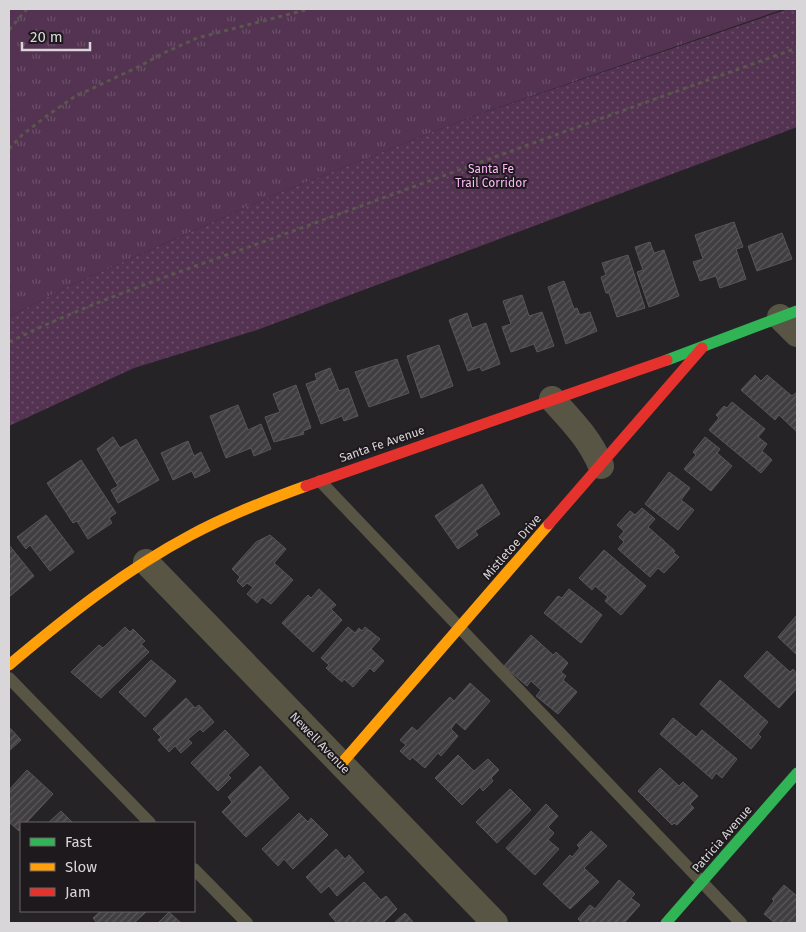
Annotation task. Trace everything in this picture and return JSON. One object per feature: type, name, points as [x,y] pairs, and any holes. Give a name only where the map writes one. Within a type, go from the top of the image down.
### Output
[{"type":"street","name":"Santa Fe Avenue","points":[[9,665],[52,628],[146,562],[181,540],[226,517],[274,497],[552,399],[703,347],[791,321]]},
{"type":"street","name":"Mistletoe Drive","points":[[341,764],[703,347]]},
{"type":"street","points":[[552,399],[580,429],[594,449],[600,466]]},
{"type":"street","name":"Newell Avenue","points":[[146,562],[495,923]]},
{"type":"street","name":"Patricia Avenue","points":[[666,923],[797,773]]},
{"type":"lane","points":[[320,481],[741,923]]},
{"type":"lane","points":[[9,678],[149,822]]},
{"type":"lane","points":[[195,870],[247,923]]},
{"type":"path","points":[[9,30],[27,9]]},
{"type":"path","points":[[9,149],[22,135],[74,97],[166,52],[197,38],[309,9]]},
{"type":"path","points":[[9,342],[129,292],[531,143],[797,48]]},
{"type":"green space","points":[[9,9],[784,9],[468,118],[274,195],[69,286],[9,317]]},
{"type":"green space","name":"Santa Fe Trail Corridor","points":[[788,9],[797,9],[797,127],[257,330],[134,368],[9,426],[9,317],[69,286],[274,195],[468,118]]},
{"type":"building","points":[[734,222],[743,247],[736,249],[746,279],[720,288],[716,276],[700,281],[693,262],[703,259],[695,235]]},
{"type":"building","points":[[782,233],[792,259],[757,271],[748,246]]},
{"type":"building","points":[[650,242],[654,253],[664,250],[679,296],[649,307],[637,272],[643,270],[635,247]]},
{"type":"building","points":[[628,255],[645,308],[617,317],[601,277],[606,275],[602,263]]},
{"type":"building","points":[[564,281],[574,309],[577,308],[580,315],[590,312],[597,331],[566,344],[548,287]]},
{"type":"building","points":[[522,295],[529,316],[542,312],[554,346],[537,352],[534,344],[511,352],[502,327],[511,324],[503,301]]},
{"type":"building","points":[[467,313],[472,328],[486,323],[500,364],[482,371],[480,367],[468,371],[449,320]]},
{"type":"building","points":[[439,345],[453,386],[421,398],[407,356]]},
{"type":"building","points":[[397,359],[409,393],[369,407],[355,372]]},
{"type":"building","points":[[330,368],[339,391],[348,388],[358,416],[344,421],[342,416],[321,424],[306,384],[317,380],[315,374]]},
{"type":"building","points":[[755,375],[761,381],[767,375],[792,396],[797,392],[797,432],[779,415],[775,420],[741,390]]},
{"type":"building","points":[[296,385],[311,428],[303,431],[304,434],[274,442],[265,417],[280,412],[273,394]]},
{"type":"building","points":[[732,402],[765,429],[758,437],[767,444],[762,451],[772,460],[761,473],[709,430],[719,418],[716,415],[724,406],[727,408]]},
{"type":"building","points":[[238,405],[248,430],[261,424],[271,449],[254,456],[251,448],[226,458],[210,416]]},
{"type":"building","points":[[113,437],[120,448],[136,439],[159,480],[118,503],[111,490],[118,486],[97,449]]},
{"type":"building","points":[[705,437],[720,449],[717,453],[732,466],[711,491],[684,469],[696,455],[693,452]]},
{"type":"building","points":[[188,441],[194,456],[201,452],[210,471],[195,478],[192,471],[173,480],[161,453]]},
{"type":"building","points":[[81,460],[116,513],[109,518],[112,523],[88,539],[77,521],[73,523],[47,483]]},
{"type":"building","points":[[669,472],[690,488],[681,500],[694,510],[678,530],[645,504]]},
{"type":"building","points":[[482,484],[500,514],[475,531],[478,535],[458,549],[435,516]]},
{"type":"building","points":[[642,508],[655,519],[648,527],[675,551],[673,552],[679,557],[664,573],[658,568],[650,577],[618,549],[624,542],[619,537],[624,531],[617,525],[630,511],[635,515]]},
{"type":"building","points":[[46,515],[74,552],[50,571],[30,545],[26,549],[17,537]]},
{"type":"building","points":[[270,535],[286,549],[274,563],[293,580],[271,604],[262,597],[257,603],[247,594],[253,587],[247,583],[243,587],[237,581],[240,577],[232,569],[256,542]]},
{"type":"building","points":[[9,545],[34,576],[9,597]]},
{"type":"building","points":[[604,550],[646,586],[621,615],[605,601],[608,597],[595,586],[592,590],[579,578]]},
{"type":"building","points":[[319,589],[336,605],[331,609],[342,620],[313,652],[282,623],[308,595],[311,598]]},
{"type":"building","points":[[569,589],[602,615],[581,643],[544,613],[558,596],[562,598]]},
{"type":"building","points":[[797,615],[797,655],[778,637]]},
{"type":"building","points":[[125,627],[130,632],[133,629],[145,641],[141,644],[149,652],[101,698],[71,672],[99,645],[103,648]]},
{"type":"building","points":[[348,627],[355,633],[359,628],[362,631],[365,627],[380,639],[371,649],[384,661],[374,672],[370,668],[353,687],[344,679],[342,682],[326,668],[329,665],[321,658]]},
{"type":"building","points":[[531,635],[553,655],[556,652],[568,663],[561,672],[566,676],[563,680],[577,692],[558,714],[536,696],[541,690],[531,681],[527,686],[504,666]]},
{"type":"building","points":[[767,651],[790,672],[793,669],[797,674],[797,688],[779,708],[744,676]]},
{"type":"building","points":[[151,660],[176,681],[145,717],[119,692]]},
{"type":"building","points":[[720,680],[768,722],[758,734],[761,737],[751,749],[700,704]]},
{"type":"building","points":[[470,683],[490,701],[465,730],[456,722],[451,729],[458,736],[441,756],[438,753],[425,768],[412,757],[410,760],[400,751],[406,745],[400,740],[412,727],[417,731],[450,697],[454,701]]},
{"type":"building","points":[[186,698],[195,708],[199,705],[214,722],[203,732],[200,729],[188,739],[192,743],[181,753],[175,746],[169,752],[158,740],[161,737],[153,729]]},
{"type":"building","points":[[673,718],[696,737],[702,730],[737,759],[722,778],[716,773],[712,779],[660,734]]},
{"type":"building","points":[[9,727],[21,740],[9,751]]},
{"type":"building","points":[[225,730],[249,755],[228,775],[231,778],[218,791],[191,763]]},
{"type":"building","points":[[458,755],[474,771],[488,759],[499,770],[491,778],[493,781],[483,791],[480,787],[462,805],[435,778]]},
{"type":"building","points":[[260,766],[289,798],[246,837],[222,812],[232,802],[228,797]]},
{"type":"building","points":[[660,768],[679,786],[683,782],[698,796],[690,804],[694,808],[677,825],[674,823],[672,825],[638,791]]},
{"type":"building","points":[[27,770],[53,794],[27,822],[20,822],[19,831],[9,822],[9,790]]},
{"type":"building","points":[[510,789],[531,810],[497,843],[476,822]]},
{"type":"building","points":[[546,804],[558,816],[548,827],[554,833],[548,840],[559,849],[535,875],[506,848]]},
{"type":"building","points":[[61,811],[72,822],[49,822]]},
{"type":"building","points":[[299,813],[308,822],[311,818],[328,835],[293,869],[284,859],[278,866],[262,849]]},
{"type":"building","points":[[591,831],[607,846],[584,868],[599,882],[570,909],[543,884],[570,855],[572,857],[580,848],[577,845]]},
{"type":"building","points":[[336,849],[345,859],[349,855],[364,872],[337,896],[329,886],[321,893],[306,877]]},
{"type":"building","points":[[619,880],[635,894],[631,898],[640,905],[624,923],[582,923],[578,919],[590,905],[595,909]]},
{"type":"building","points":[[364,882],[381,900],[386,896],[397,909],[383,923],[337,923],[329,914]]},
{"type":"building","points":[[784,885],[797,896],[797,923],[775,923],[764,914],[774,901],[772,899]]},
{"type":"building","points":[[100,912],[146,912],[134,923],[97,923],[93,918]]},
{"type":"building","points":[[169,912],[181,923],[158,923]]},
{"type":"building","points":[[405,913],[414,923],[394,923]]},
{"type":"traffic: fast","points":[[667,360],[797,311]]},
{"type":"traffic: fast","points":[[666,923],[797,773]]},
{"type":"traffic: slow","points":[[9,665],[52,629],[143,563],[233,514],[306,486]]},
{"type":"traffic: slow","points":[[341,764],[549,524]]},
{"type":"traffic: jam","points":[[549,524],[702,348]]},
{"type":"traffic: jam","points":[[306,486],[667,360]]}]
